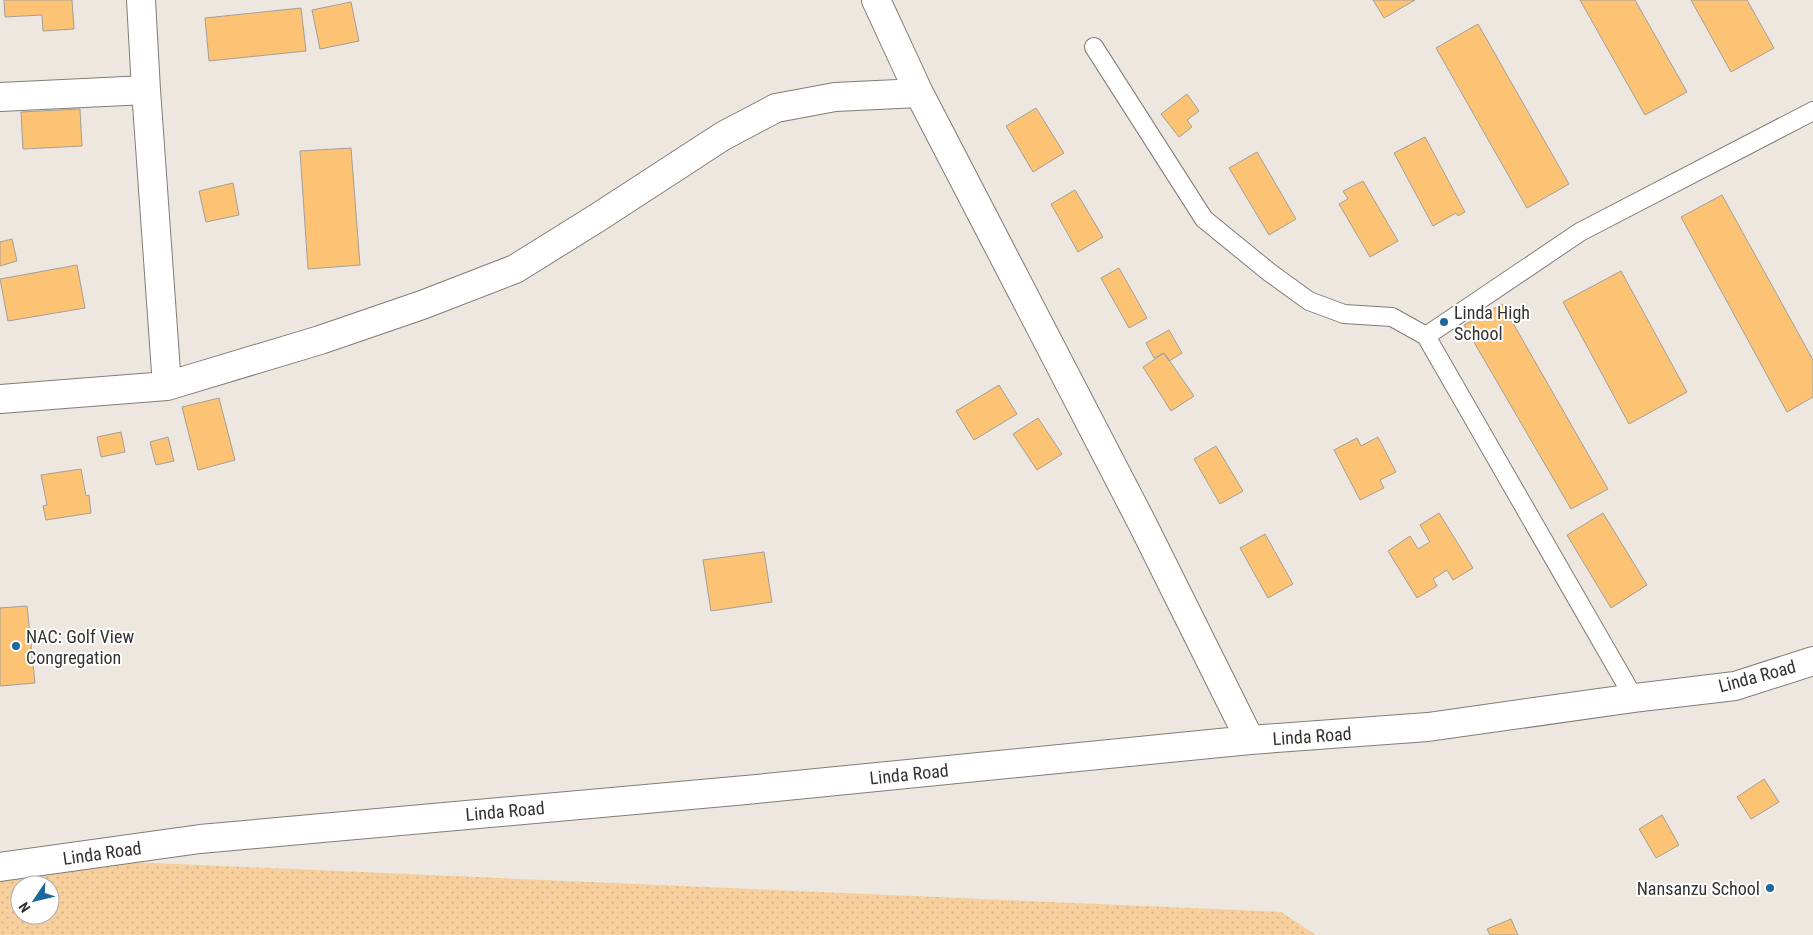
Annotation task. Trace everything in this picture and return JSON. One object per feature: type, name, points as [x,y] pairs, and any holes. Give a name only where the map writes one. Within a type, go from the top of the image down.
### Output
[{"type":"street","points":[[141,0],[167,386]]},
{"type":"street","points":[[876,0],[919,93],[1138,514],[1250,740]]},
{"type":"street","points":[[0,97],[146,90]]},
{"type":"street","points":[[0,398],[167,386],[320,340],[422,305],[515,269],[724,136],[776,108],[835,97],[919,93]]},
{"type":"street","name":"Linda Road","points":[[0,867],[200,839],[756,789],[1250,740],[1428,727],[1735,686],[1813,661]]},
{"type":"lane","points":[[1094,47],[1204,219],[1269,272],[1309,301],[1344,314],[1392,317],[1426,336],[1634,698]]},
{"type":"lane","points":[[1426,336],[1580,232],[1813,111]]},
{"type":"shaded area","points":[[39,858],[1281,912],[1316,935],[0,935],[0,869]]},
{"type":"building","points":[[4,0],[72,0],[74,29],[43,31],[42,15],[5,17]]},
{"type":"building","points":[[1373,0],[1415,0],[1384,18]]},
{"type":"building","points":[[1580,0],[1635,0],[1687,92],[1645,115]]},
{"type":"building","points":[[1691,0],[1747,0],[1774,48],[1731,72]]},
{"type":"building","points":[[351,2],[359,41],[320,49],[312,10]]},
{"type":"building","points":[[301,8],[306,51],[209,61],[205,18]]},
{"type":"building","points":[[1478,24],[1569,184],[1527,208],[1436,48]]},
{"type":"building","points":[[1187,94],[1199,111],[1187,120],[1192,127],[1179,137],[1161,114]]},
{"type":"building","points":[[1036,108],[1064,153],[1033,172],[1006,126]]},
{"type":"building","points":[[80,109],[82,146],[23,149],[21,112]]},
{"type":"building","points":[[1425,137],[1465,212],[1458,216],[1456,213],[1433,226],[1394,153]]},
{"type":"building","points":[[351,148],[360,265],[308,269],[300,151]]},
{"type":"building","points":[[1257,152],[1296,219],[1269,235],[1229,168]]},
{"type":"building","points":[[1363,181],[1398,241],[1370,257],[1339,204],[1348,199],[1343,191]]},
{"type":"building","points":[[233,183],[239,215],[206,222],[199,191]]},
{"type":"building","points":[[1075,190],[1103,237],[1078,252],[1051,204]]},
{"type":"building","points":[[1722,195],[1813,360],[1813,397],[1787,412],[1681,217]]},
{"type":"building","points":[[12,239],[17,261],[0,266],[0,242]]},
{"type":"building","points":[[77,265],[85,308],[8,321],[0,279]]},
{"type":"building","points":[[1119,268],[1147,318],[1129,328],[1101,278]]},
{"type":"building","points":[[1621,271],[1687,392],[1629,424],[1563,302]]},
{"type":"building","points":[[1502,304],[1608,489],[1571,509],[1464,325]]},
{"type":"building","points":[[1169,330],[1182,353],[1169,361],[1164,353],[1154,358],[1146,343]]},
{"type":"building","points":[[1164,353],[1194,396],[1171,411],[1143,367]]},
{"type":"building","points":[[999,385],[1017,414],[974,440],[956,411]]},
{"type":"building","points":[[219,398],[235,460],[198,470],[182,407]]},
{"type":"building","points":[[1038,418],[1062,454],[1037,470],[1013,434]]},
{"type":"building","points":[[121,432],[125,452],[101,457],[97,437]]},
{"type":"building","points":[[168,437],[174,461],[156,465],[150,442]]},
{"type":"building","points":[[1378,437],[1396,472],[1380,480],[1384,488],[1360,500],[1334,450],[1357,438],[1361,446]]},
{"type":"building","points":[[1216,446],[1243,491],[1220,504],[1194,459]]},
{"type":"building","points":[[81,469],[86,496],[89,495],[91,513],[46,520],[43,506],[47,505],[41,475]]},
{"type":"building","points":[[1439,513],[1473,568],[1453,580],[1447,570],[1433,579],[1437,586],[1417,598],[1388,551],[1410,536],[1418,549],[1430,542],[1420,525]]},
{"type":"building","points":[[1603,513],[1647,585],[1611,608],[1567,535]]},
{"type":"building","points":[[1265,534],[1293,584],[1268,598],[1240,548]]},
{"type":"building","points":[[764,552],[772,602],[711,611],[703,560]]},
{"type":"building","name":"NAC: Golf View Congregation","points":[[27,606],[35,683],[0,686],[0,608]]},
{"type":"building","points":[[1764,779],[1779,802],[1751,819],[1737,797]]},
{"type":"building","points":[[1662,815],[1679,845],[1656,858],[1639,829]]},
{"type":"building","points":[[1511,919],[1518,935],[1490,935],[1487,929]]},
{"type":"place","name":"Linda High School","points":[[1444,322]]},
{"type":"place","name":"NAC: Golf View Congregation","points":[[16,646]]},
{"type":"place","name":"Nansanzu School","points":[[1770,888]]}]
